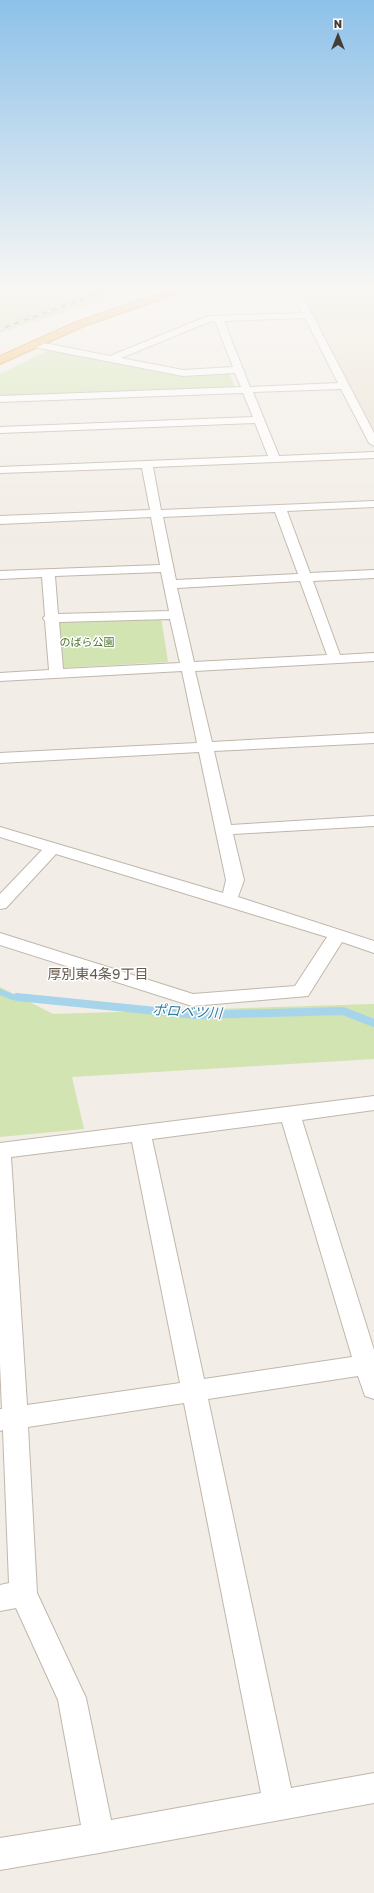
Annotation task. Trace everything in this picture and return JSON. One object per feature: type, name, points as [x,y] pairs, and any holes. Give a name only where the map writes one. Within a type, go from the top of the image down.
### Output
[{"type":"street","points":[[242,378],[275,460]]},
{"type":"street","points":[[340,378],[374,443]]},
{"type":"street","points":[[0,399],[344,386]]},
{"type":"street","points":[[0,430],[258,420]]},
{"type":"street","points":[[0,470],[374,456]]},
{"type":"street","points":[[147,465],[155,514],[171,584],[176,614],[207,748],[235,880],[228,900]]},
{"type":"street","points":[[0,520],[374,504]]},
{"type":"street","points":[[280,508],[335,659]]},
{"type":"street","points":[[0,575],[167,568]]},
{"type":"street","points":[[48,573],[50,618],[56,674]]},
{"type":"street","points":[[171,584],[374,574]]},
{"type":"street","points":[[50,618],[176,614]]},
{"type":"street","points":[[0,677],[374,657]]},
{"type":"street","points":[[0,758],[374,738]]},
{"type":"street","points":[[224,830],[374,821]]},
{"type":"street","points":[[0,832],[228,900],[338,934],[374,947]]},
{"type":"street","points":[[0,904],[53,848]]},
{"type":"street","points":[[0,939],[192,1000],[301,992],[338,934]]},
{"type":"street","points":[[99,1838],[72,1698],[12,1596],[0,1151],[290,1115],[374,1103]]},
{"type":"street","points":[[290,1115],[370,1365],[374,1389]]},
{"type":"street","points":[[141,1134],[279,1806]]},
{"type":"street","points":[[8,1418],[370,1365]]},
{"type":"street","points":[[0,1854],[99,1838],[374,1788]]},
{"type":"shaded area","points":[[346,378],[374,378],[374,430]]},
{"type":"green space","points":[[0,378],[232,378],[235,387],[0,396]]},
{"type":"green space","name":"のばら公園","points":[[161,617],[168,662],[60,668],[56,620]]},
{"type":"green space","points":[[0,987],[53,1014],[374,1004],[374,1059],[72,1077],[84,1129],[0,1137]]},
{"type":"waterway","name":"ポロベツ川","points":[[0,992],[13,997],[27,998]]},
{"type":"waterway","name":"ポロベツ川","points":[[17,997],[27,998]]},
{"type":"waterway","name":"ポロベツ川","points":[[27,998],[196,1015],[343,1011],[374,1023]]},
{"type":"district","name":"厚別東4条9丁目","points":[[98,975]]}]
